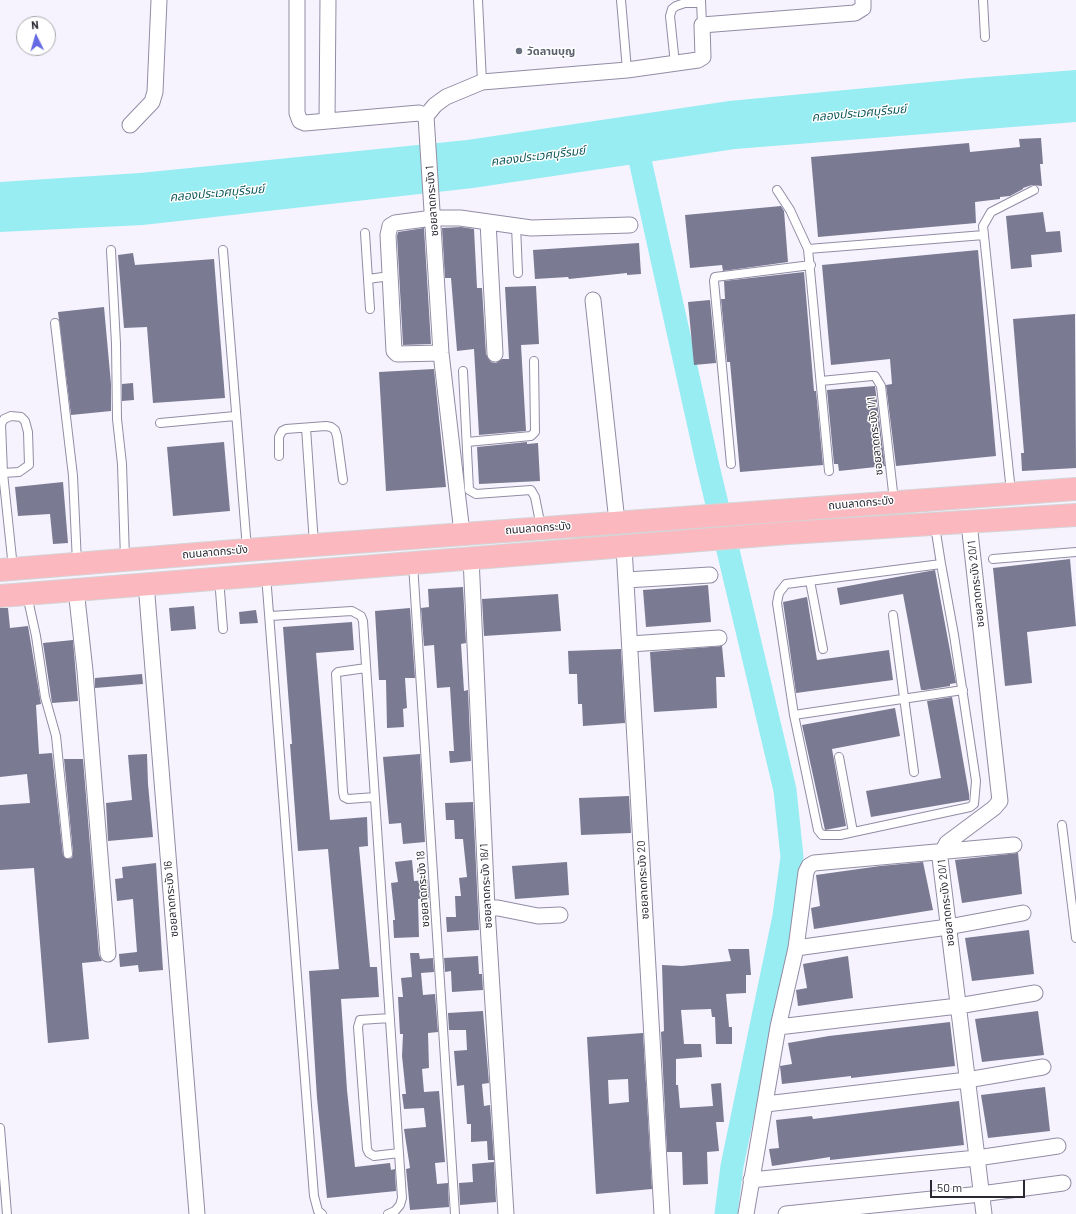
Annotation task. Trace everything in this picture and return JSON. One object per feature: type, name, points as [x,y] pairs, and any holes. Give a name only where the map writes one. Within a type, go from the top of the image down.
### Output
[{"type":"main road","name":"ถนนลาดกระบัง","points":[[6,570],[462,533],[1076,488]]},
{"type":"main road","points":[[0,596],[788,533],[969,523],[1076,515]]},
{"type":"street","points":[[130,125],[152,102],[155,92],[159,0]]},
{"type":"street","points":[[297,0],[297,117],[305,124],[418,113],[426,116],[435,105],[446,97],[482,82],[627,70],[698,60],[703,57],[702,25],[855,13],[863,8],[863,0]]},
{"type":"street","points":[[327,121],[328,0]]},
{"type":"street","name":"ซอยลาดกระบัง 1","points":[[426,116],[441,353],[462,533]]},
{"type":"street","points":[[441,353],[395,353],[388,235],[390,226],[395,223],[433,212],[460,218],[531,228],[630,225]]},
{"type":"street","points":[[488,222],[495,354]]},
{"type":"street","points":[[593,300],[617,522]]},
{"type":"street","name":"ซอยลาดกระบัง 20/1","points":[[969,523],[1000,801],[994,808],[948,843],[942,852],[940,866],[984,1214]]},
{"type":"street","name":"ซอยลาดกระบัง 20","points":[[624,546],[662,1214]]},
{"type":"street","name":"ซอยลาดกระบัง 18/1","points":[[471,558],[487,908],[506,1214]]},
{"type":"street","points":[[626,580],[710,575]]},
{"type":"street","name":"ซอยลาดกระบัง 16","points":[[146,584],[197,1214]]},
{"type":"street","points":[[76,589],[85,671],[108,954]]},
{"type":"street","points":[[630,644],[719,638]]},
{"type":"street","points":[[746,1214],[766,1104],[778,1026],[796,948],[806,872],[809,866],[814,863],[1014,845]]},
{"type":"street","points":[[487,908],[498,908],[538,916],[560,915]]},
{"type":"street","points":[[796,948],[948,927],[1023,914]]},
{"type":"street","points":[[778,1026],[958,1006],[1035,993]]},
{"type":"street","points":[[766,1104],[967,1080],[1043,1067]]},
{"type":"street","points":[[751,1180],[977,1158],[1058,1146]]},
{"type":"street","points":[[786,1214],[909,1208],[982,1194],[1063,1182]]},
{"type":"lane","points":[[478,0],[482,82]]},
{"type":"lane","points":[[622,0],[627,70]]},
{"type":"lane","points":[[983,0],[985,37]]},
{"type":"lane","points":[[675,64],[670,16],[672,9],[685,3],[701,2],[702,25]]},
{"type":"lane","points":[[777,190],[790,210],[808,249],[829,471]]},
{"type":"lane","points":[[1012,493],[983,226],[991,212],[1034,190]]},
{"type":"lane","points":[[516,226],[518,273]]},
{"type":"lane","points":[[365,233],[370,309]]},
{"type":"lane","points":[[808,249],[984,235]]},
{"type":"lane","points":[[111,250],[116,344],[117,419],[122,464],[125,560]]},
{"type":"lane","points":[[223,250],[235,416],[247,550]]},
{"type":"lane","points":[[731,464],[714,281],[716,276],[810,265]]},
{"type":"lane","points":[[368,279],[390,276]]},
{"type":"lane","points":[[55,322],[73,476],[77,564]]},
{"type":"lane","points":[[467,442],[531,436],[535,432],[534,361]]},
{"type":"lane","points":[[463,371],[469,490],[471,493],[476,494],[531,490],[535,497],[541,528]]},
{"type":"lane","name":"ซอยลาดกระบัง 1/1","points":[[821,381],[875,376],[881,386],[894,501]]},
{"type":"lane","points":[[3,473],[19,472],[28,465],[28,432],[25,421],[22,417],[11,416],[4,419],[1,424],[6,570]]},
{"type":"lane","points":[[160,423],[235,416]]},
{"type":"lane","points":[[279,456],[279,437],[286,429],[326,426],[334,430],[343,480]]},
{"type":"lane","points":[[306,428],[314,545]]},
{"type":"lane","points":[[935,525],[963,690],[976,781],[974,804],[970,807],[853,832],[827,836],[822,835],[818,830],[794,715],[778,598],[780,591],[785,585],[941,564]]},
{"type":"lane","points":[[993,559],[1076,552]]},
{"type":"lane","name":"ซอยลาดกระบัง 18","points":[[413,563],[455,1214]]},
{"type":"lane","points":[[266,574],[314,1196],[318,1211],[322,1214]]},
{"type":"lane","points":[[219,578],[223,629]]},
{"type":"lane","points":[[810,581],[822,649]]},
{"type":"lane","points":[[27,594],[36,636],[45,697],[56,736],[68,854]]},
{"type":"lane","points":[[270,616],[352,611],[357,612],[363,621],[402,1198],[400,1205],[395,1211],[388,1214]]},
{"type":"lane","points":[[893,615],[914,772]]},
{"type":"lane","points":[[366,668],[338,672],[336,674],[343,792],[344,797],[348,799],[375,797]]},
{"type":"lane","points":[[794,715],[963,690]]},
{"type":"lane","points":[[839,757],[853,832]]},
{"type":"lane","points":[[1062,825],[1076,938]]},
{"type":"lane","points":[[390,1018],[360,1020],[358,1027],[367,1149],[369,1153],[374,1156],[399,1153]]},
{"type":"lane","points":[[0,1128],[7,1214]]},
{"type":"water","name":"คลองประเวศบุรีรมย์","points":[[1076,70],[1076,122],[735,149],[473,188],[143,225],[0,232],[0,182],[140,173],[467,140],[729,101],[972,78]]},
{"type":"building","points":[[1041,138],[1043,164],[1040,164],[1042,186],[1032,185],[1023,188],[1010,196],[1000,197],[1000,199],[975,202],[976,223],[818,237],[811,157],[969,143],[970,152],[1020,147],[1019,139]]},
{"type":"building","points":[[781,206],[784,211],[788,262],[723,271],[722,265],[690,268],[685,215]]},
{"type":"building","points":[[1043,212],[1046,232],[1060,231],[1062,252],[1031,255],[1032,267],[1011,269],[1006,216]]},
{"type":"building","points":[[461,227],[474,229],[477,288],[482,288],[486,354],[491,362],[496,363],[502,359],[509,359],[505,287],[536,286],[539,344],[521,345],[526,431],[479,435],[474,349],[457,351],[451,278],[445,278],[442,228]]},
{"type":"building","points":[[424,228],[431,344],[403,345],[397,236],[398,232]]},
{"type":"building","points":[[639,243],[641,274],[627,275],[627,273],[569,279],[568,277],[535,279],[533,250]]},
{"type":"building","points":[[978,250],[996,456],[896,466],[886,385],[892,384],[890,359],[831,365],[822,265]]},
{"type":"building","points":[[133,253],[135,265],[214,259],[225,398],[153,403],[147,327],[124,328],[118,255]]},
{"type":"building","points":[[804,272],[814,391],[816,391],[823,465],[740,472],[730,362],[727,362],[721,299],[725,299],[724,281]]},
{"type":"building","points":[[710,300],[716,363],[694,365],[688,302]]},
{"type":"building","points":[[104,307],[111,384],[111,411],[71,415],[58,312]]},
{"type":"building","points":[[1075,314],[1076,468],[1022,471],[1021,453],[1024,453],[1013,319]]},
{"type":"building","points":[[434,369],[446,487],[386,491],[379,372]]},
{"type":"building","points":[[133,383],[134,400],[122,401],[122,384]]},
{"type":"building","points":[[875,386],[885,466],[839,471],[838,464],[834,464],[827,390]]},
{"type":"building","points":[[224,442],[230,511],[173,516],[167,447]]},
{"type":"building","points":[[527,442],[527,444],[538,443],[540,481],[479,484],[477,447]]},
{"type":"building","points":[[63,482],[68,543],[53,544],[50,514],[18,516],[15,487]]},
{"type":"building","points":[[1070,559],[1076,626],[1027,632],[1032,683],[1005,686],[993,568]]},
{"type":"building","points":[[935,570],[956,683],[950,684],[950,686],[921,690],[903,594],[840,605],[837,588]]},
{"type":"building","points":[[708,585],[711,622],[646,627],[643,590]]},
{"type":"building","points":[[463,587],[466,643],[461,644],[464,691],[468,690],[471,761],[450,763],[449,751],[454,751],[450,687],[437,688],[434,645],[424,646],[421,608],[429,607],[428,589]]},
{"type":"building","points":[[558,594],[561,631],[484,636],[482,599]]},
{"type":"building","points":[[807,597],[817,660],[889,650],[893,680],[796,693],[783,602]]},
{"type":"building","points":[[194,606],[196,629],[171,631],[169,608]]},
{"type":"building","points":[[0,608],[8,608],[10,628],[28,626],[41,704],[36,705],[39,754],[52,753],[63,855],[68,859],[72,858],[73,853],[64,759],[83,759],[99,955],[102,961],[82,963],[89,1039],[48,1043],[34,868],[0,870],[0,805],[30,803],[27,774],[0,777]]},
{"type":"building","points":[[410,608],[415,678],[405,678],[407,708],[403,709],[404,727],[387,728],[386,680],[379,680],[375,611]]},
{"type":"building","points":[[256,610],[258,623],[240,624],[239,612]]},
{"type":"building","points":[[352,622],[354,650],[316,653],[330,820],[367,817],[368,846],[359,847],[370,967],[377,967],[379,997],[341,999],[347,1090],[355,1167],[390,1163],[391,1170],[395,1169],[396,1191],[327,1198],[317,1098],[309,971],[339,969],[328,849],[298,851],[283,627]]},
{"type":"building","points":[[73,640],[78,701],[52,703],[43,643]]},
{"type":"building","points":[[722,646],[725,677],[716,677],[717,708],[654,712],[650,652]]},
{"type":"building","points":[[621,649],[625,723],[583,726],[582,704],[578,704],[577,674],[569,674],[568,651]]},
{"type":"building","points":[[142,674],[143,684],[95,688],[95,678]]},
{"type":"building","points":[[952,697],[969,800],[871,817],[866,791],[941,778],[927,701]]},
{"type":"building","points":[[895,708],[900,736],[832,749],[846,826],[825,830],[802,725]]},
{"type":"building","points":[[147,754],[153,837],[108,841],[106,803],[132,800],[128,755]]},
{"type":"building","points":[[420,754],[425,842],[403,844],[401,823],[389,824],[383,757]]},
{"type":"building","points":[[629,796],[631,833],[581,835],[579,798]]},
{"type":"building","points":[[473,802],[479,930],[447,932],[446,917],[456,917],[455,896],[461,896],[459,878],[467,877],[463,839],[455,839],[454,820],[446,820],[445,803]]},
{"type":"building","points":[[1018,853],[1022,894],[962,903],[955,860]]},
{"type":"building","points":[[412,860],[414,881],[428,880],[429,898],[418,899],[419,937],[394,938],[393,920],[395,920],[391,883],[398,882],[395,862]]},
{"type":"building","points":[[567,862],[569,895],[515,899],[512,866]]},
{"type":"building","points":[[923,862],[933,910],[814,929],[811,908],[820,906],[816,875],[880,866]]},
{"type":"building","points":[[156,863],[163,970],[139,972],[138,965],[120,967],[119,954],[137,952],[133,899],[117,901],[115,879],[123,878],[122,867]]},
{"type":"building","points":[[1029,930],[1034,974],[972,981],[965,938]]},
{"type":"building","points":[[728,949],[749,949],[751,975],[746,975],[746,993],[726,994],[729,1027],[732,1027],[732,1044],[716,1044],[715,1017],[712,1017],[711,1009],[681,1010],[684,1044],[701,1044],[702,1057],[676,1059],[676,1085],[678,1085],[680,1108],[713,1106],[711,1084],[721,1083],[724,1122],[716,1122],[719,1151],[707,1152],[708,1184],[683,1185],[682,1152],[667,1152],[661,1032],[664,1031],[662,965],[682,966],[731,961]]},
{"type":"building","points":[[410,953],[419,953],[420,959],[433,958],[434,972],[421,973],[423,995],[435,994],[438,1032],[428,1033],[429,1068],[422,1069],[424,1092],[439,1091],[445,1162],[435,1163],[437,1184],[448,1183],[449,1207],[410,1210],[406,1169],[410,1168],[404,1129],[426,1127],[424,1108],[404,1109],[402,1094],[406,1094],[402,1056],[403,1034],[400,1034],[398,997],[403,997],[401,978],[412,977]]},
{"type":"building","points":[[478,956],[479,974],[482,974],[483,990],[452,992],[451,971],[445,972],[444,958]]},
{"type":"building","points":[[848,956],[853,998],[798,1006],[796,990],[807,988],[803,964]]},
{"type":"building","points":[[483,1011],[489,1083],[482,1084],[484,1106],[490,1105],[494,1160],[488,1160],[487,1141],[471,1142],[471,1124],[467,1124],[464,1085],[457,1086],[454,1051],[467,1050],[466,1030],[449,1030],[448,1013]]},
{"type":"building","points":[[1038,1011],[1044,1055],[982,1062],[975,1019]]},
{"type":"building","points":[[950,1022],[955,1066],[782,1084],[780,1066],[792,1064],[788,1043],[829,1036]]},
{"type":"building","points":[[643,1033],[652,1189],[596,1194],[587,1037]],"holes":[[[628,1079],[629,1102],[609,1104],[608,1080]]]},
{"type":"building","points":[[1045,1087],[1050,1131],[988,1138],[981,1095]]},
{"type":"building","points":[[959,1101],[964,1145],[830,1160],[830,1157],[772,1166],[769,1149],[779,1148],[776,1120],[812,1116],[813,1119]]},
{"type":"building","points":[[494,1162],[496,1202],[460,1205],[459,1183],[473,1182],[472,1164]]},
{"type":"waterway","points":[[636,142],[707,462],[785,790],[792,857],[784,916],[732,1166],[726,1214]]},
{"type":"place","name":"วัดลานบุญ","points":[[519,51]]}]
